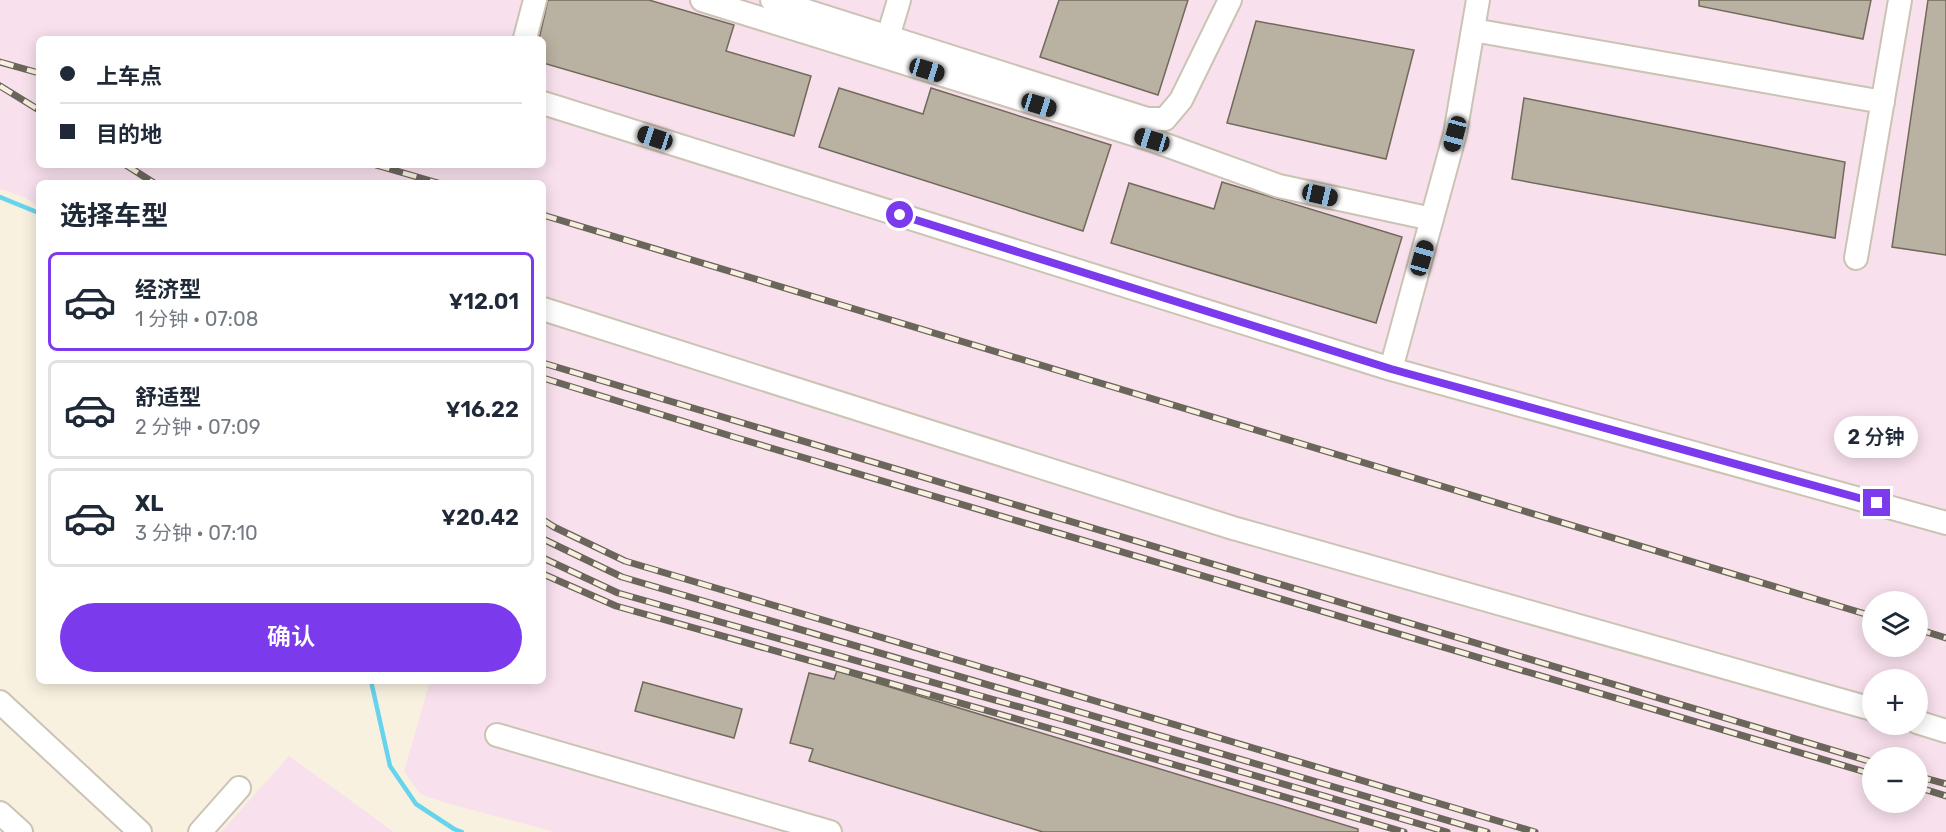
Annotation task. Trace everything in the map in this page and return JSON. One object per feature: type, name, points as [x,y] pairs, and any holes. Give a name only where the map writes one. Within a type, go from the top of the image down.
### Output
[{"type":"street","points":[[526,36],[535,0]]},
{"type":"street","points":[[702,0],[1152,140],[1279,186],[1432,219]]},
{"type":"street","points":[[772,0],[1147,119],[1165,119],[1181,100],[1230,0]]},
{"type":"street","points":[[888,37],[899,0]]},
{"type":"street","points":[[1391,369],[1455,134],[1478,0]]},
{"type":"street","points":[[1856,258],[1900,0]]},
{"type":"street","points":[[1473,30],[1883,102]]},
{"type":"street","points":[[546,104],[1391,369],[1946,523]]},
{"type":"street","points":[[546,310],[1233,528],[1862,706]]},
{"type":"street","points":[[0,702],[140,832]]},
{"type":"street","points":[[1928,725],[1946,731]]},
{"type":"street","points":[[497,735],[830,832]]},
{"type":"street","points":[[200,832],[239,788]]},
{"type":"shaded area","points":[[0,0],[1946,0],[1946,832],[555,832],[446,803],[420,794],[404,771],[429,684],[546,684],[546,180],[36,180],[36,205],[24,197],[0,189]]},
{"type":"shaded area","points":[[289,756],[394,832],[221,832]]},
{"type":"building","points":[[548,0],[649,0],[734,25],[726,51],[811,76],[794,136],[546,64],[546,36],[540,36]]},
{"type":"building","points":[[1059,0],[1188,0],[1158,95],[1040,57]]},
{"type":"building","points":[[1699,0],[1871,0],[1863,39],[1699,6]]},
{"type":"building","points":[[1928,0],[1946,0],[1946,255],[1892,247]]},
{"type":"building","points":[[1256,21],[1414,50],[1386,159],[1227,123]]},
{"type":"building","points":[[839,88],[923,114],[931,88],[1111,145],[1083,231],[819,147]]},
{"type":"building","points":[[1524,98],[1845,162],[1835,238],[1512,179]]},
{"type":"building","points":[[1222,182],[1402,237],[1376,323],[1111,243],[1129,183],[1214,209]]},
{"type":"building","points":[[837,671],[1358,829],[1358,832],[1043,832],[809,761],[813,749],[790,743],[809,673],[834,679]]},
{"type":"building","points":[[643,682],[742,709],[734,738],[635,711]]},
{"type":"waterway","points":[[0,197],[36,212]]},
{"type":"waterway","points":[[372,684],[390,766],[416,804],[462,832]]},
{"type":"railway","points":[[0,62],[36,72]]},
{"type":"railway","points":[[0,86],[36,108]]},
{"type":"railway","points":[[131,168],[149,180]]},
{"type":"railway","points":[[386,168],[428,180]]},
{"type":"railway","points":[[546,216],[1862,613]]},
{"type":"railway","points":[[546,364],[1862,759]]},
{"type":"railway","points":[[546,379],[734,437],[1862,771]]},
{"type":"railway","points":[[546,522],[625,561],[1535,832]]},
{"type":"railway","points":[[546,540],[622,577],[1487,832]]},
{"type":"railway","points":[[546,559],[618,593],[1062,719],[1447,832]]},
{"type":"railway","points":[[546,575],[616,606],[1059,731],[1404,832]]},
{"type":"railway","points":[[1928,632],[1946,638]]},
{"type":"railway","points":[[1928,779],[1946,784]]},
{"type":"railway","points":[[1928,790],[1946,796]]},
{"type":"route","points":[[900,215],[1391,369],[1877,503]]}]
